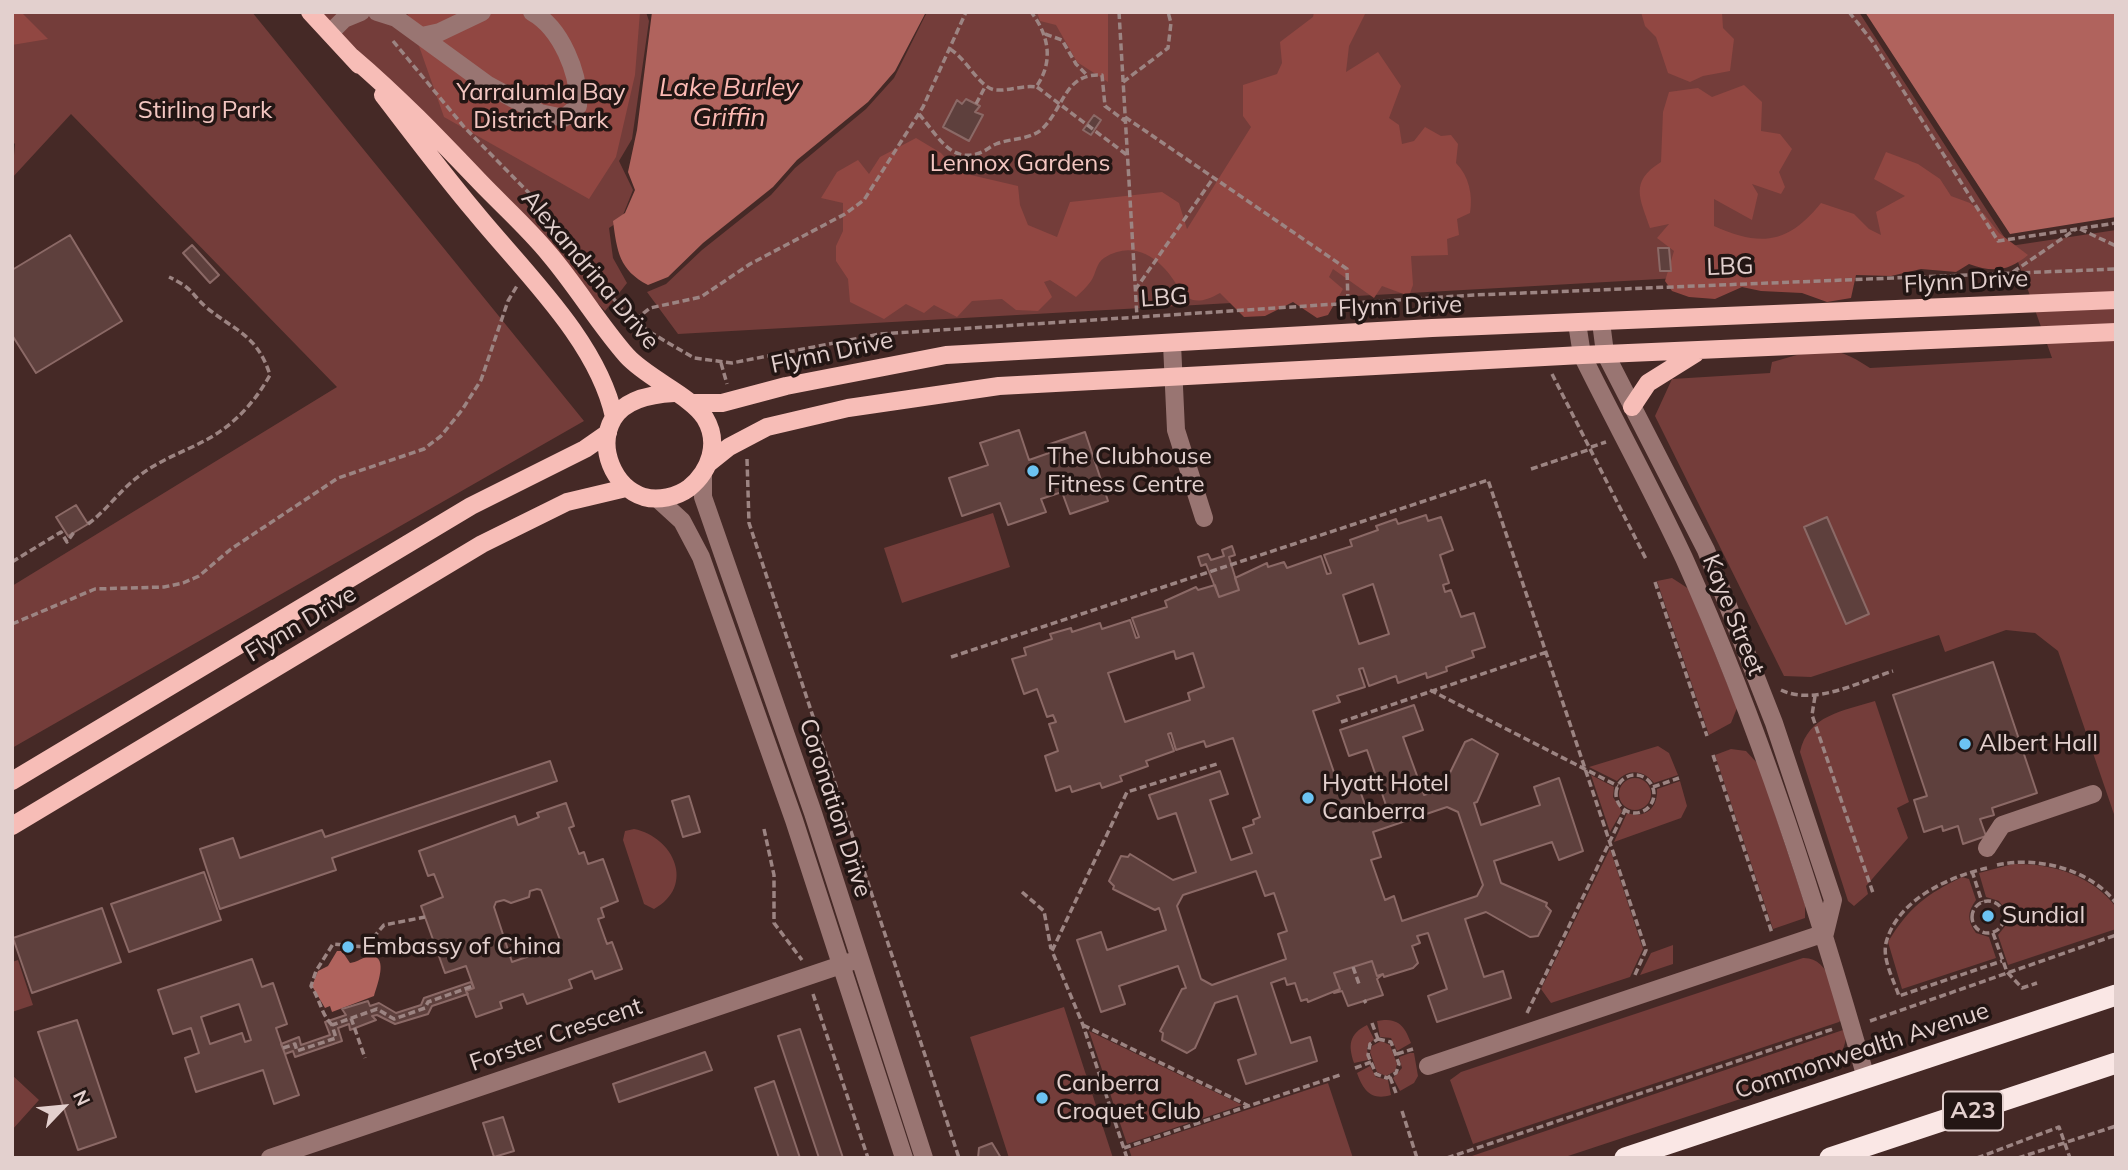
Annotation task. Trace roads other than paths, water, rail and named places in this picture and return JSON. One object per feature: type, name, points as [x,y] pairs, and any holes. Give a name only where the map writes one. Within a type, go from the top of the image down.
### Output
[{"type":"highway","name":"Commonwealth Avenue","points":[[1625,1158],[2116,995]]},
{"type":"highway","name":"A23","points":[[1830,1158],[2116,1063]]},
{"type":"main road","name":"Alexandrina Drive","points":[[310,12],[352,57],[560,316],[609,391],[611,425]]},
{"type":"main road","name":"Alexandrina Drive","points":[[352,57],[392,91],[549,253],[627,356],[674,393]]},
{"type":"main road","name":"Flynn Drive","points":[[691,403],[722,402],[786,386],[946,355],[1432,328],[2116,300]]},
{"type":"main road","points":[[1475,328],[1476,360]]},
{"type":"main road","points":[[706,469],[713,446],[710,430],[704,417],[691,403],[674,393],[640,398],[611,425],[607,447],[610,464],[626,488],[642,496],[658,499],[687,489],[729,447],[767,427],[848,408],[999,386],[1171,379],[1605,353],[2116,332]]},
{"type":"main road","points":[[1632,407],[1648,383],[1668,367],[1702,349]]},
{"type":"main road","name":"Flynn Drive","points":[[12,781],[471,506],[584,449],[611,425]]},
{"type":"main road","name":"Flynn Drive","points":[[12,826],[482,544],[567,502],[626,488]]},
{"type":"street","points":[[330,33],[344,19],[360,12]]},
{"type":"street","points":[[377,12],[396,18],[488,85],[540,113],[564,118],[572,114],[578,106],[579,93],[557,34],[532,12]]},
{"type":"street","points":[[422,36],[440,32],[482,12]]},
{"type":"street","name":"Kaye Street","points":[[1601,322],[1605,353],[1706,550],[1774,723],[1833,900],[1825,933]]},
{"type":"street","name":"Kaye Street","points":[[1577,323],[1581,355],[1684,558],[1753,730],[1825,933],[1866,1078]]},
{"type":"street","points":[[1172,344],[1171,379],[1176,430],[1204,518]]},
{"type":"street","name":"Coronation Drive","points":[[706,469],[703,497],[813,813],[924,1158]]},
{"type":"street","name":"Coronation Drive","points":[[658,499],[682,522],[701,557],[794,820],[839,966],[904,1158]]},
{"type":"street","points":[[1987,848],[2002,825],[2093,794]]},
{"type":"street","points":[[1428,1066],[1825,933]]},
{"type":"street","name":"Forster Crescent","points":[[270,1158],[859,959]]},
{"type":"water","name":"Lake Burley Griffin","points":[[652,12],[926,12],[895,71],[868,102],[797,160],[773,187],[703,243],[668,277],[648,285],[631,273],[621,259],[613,221],[625,213],[635,190],[628,172],[637,130]]},
{"type":"water","points":[[1865,12],[2116,12],[2116,217],[2010,234]]},
{"type":"water","points":[[337,951],[342,951],[350,963],[374,957],[378,959],[380,970],[374,996],[332,1012],[330,1006],[325,1008],[312,986],[318,971],[328,966]]},
{"type":"place","name":"The Clubhouse Fitness Centre","points":[[1033,471]]},
{"type":"place","name":"Albert Hall","points":[[1965,744]]},
{"type":"place","name":"Hyatt Hotel Canberra","points":[[1308,798]]},
{"type":"place","name":"Sundial","points":[[1988,916]]},
{"type":"place","name":"Embassy of China","points":[[348,947]]},
{"type":"place","name":"Canberra Croquet Club","points":[[1042,1098]]},
{"type":"park label","name":"Yarralumla Bay District Park","points":[[541,107]]},
{"type":"park label","name":"Stirling Park","points":[[205,111]]},
{"type":"park label","name":"Lennox Gardens","points":[[1020,164]]}]
